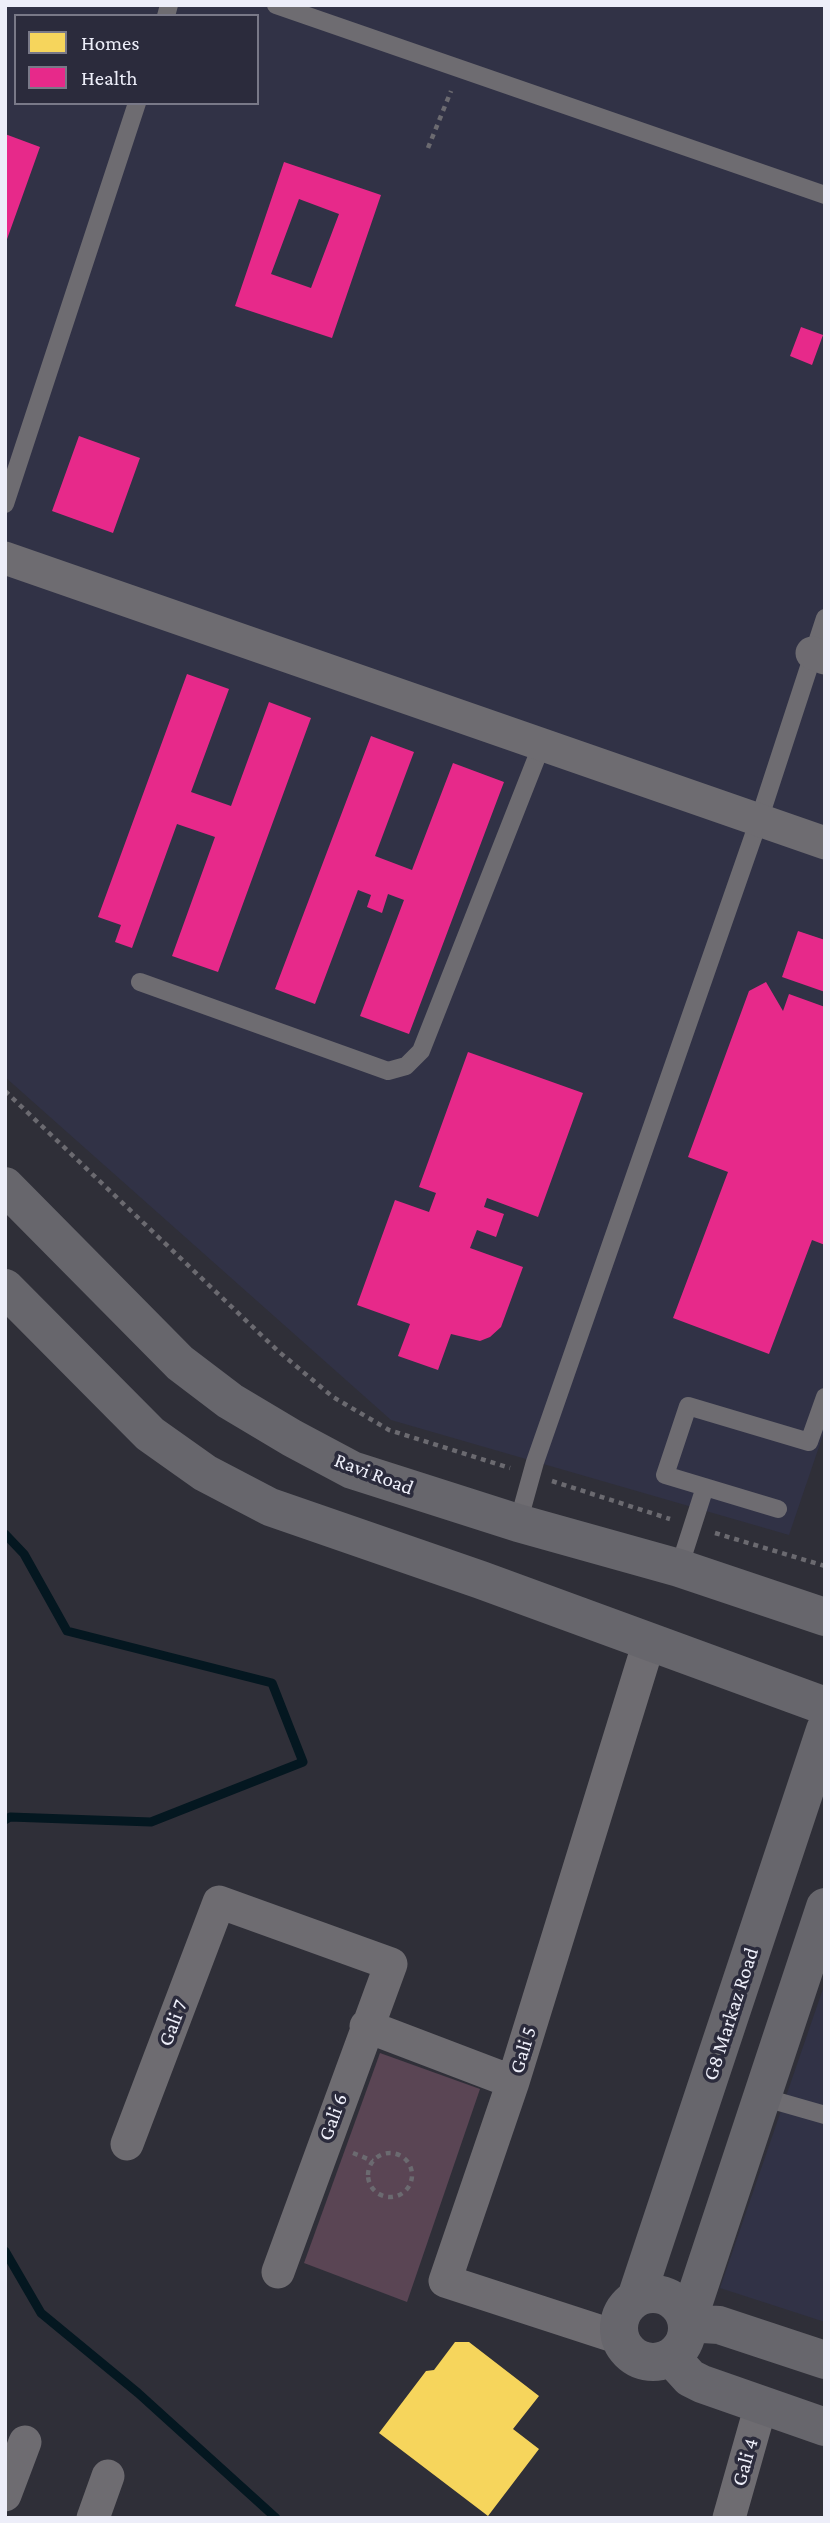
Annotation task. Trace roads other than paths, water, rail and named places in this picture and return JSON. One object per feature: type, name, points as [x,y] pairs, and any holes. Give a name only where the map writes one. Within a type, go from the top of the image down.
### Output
[{"type":"street","points":[[5,558],[825,843]]},
{"type":"street","name":"Ravi Road","points":[[5,1186],[180,1363],[230,1401],[352,1469],[518,1523],[679,1568],[825,1617]]},
{"type":"street","points":[[5,1288],[150,1434],[205,1473],[270,1507],[825,1706]]},
{"type":"street","name":"Gali 5","points":[[620,2338],[445,2281],[513,2082],[649,1642]]},
{"type":"street","name":"G8 Markaz Road","points":[[636,2298],[825,1730]]},
{"type":"street","name":"Gali 7","points":[[127,2144],[219,1902],[391,1964]]},
{"type":"street","points":[[687,2323],[684,2312],[668,2297],[647,2294],[636,2298],[621,2315],[620,2338],[633,2357],[644,2362],[656,2363],[671,2357],[684,2344],[687,2323],[825,1908]]},
{"type":"street","name":"Gali 6","points":[[278,2272],[366,2026],[391,1964]]},
{"type":"street","points":[[366,2026],[513,2082]]},
{"type":"street","points":[[687,2323],[719,2325],[825,2360]]},
{"type":"street","points":[[671,2357],[690,2378],[825,2427]]},
{"type":"street","name":"Gali 4","points":[[729,2518],[761,2405]]},
{"type":"street","points":[[5,2496],[25,2442]]},
{"type":"street","points":[[93,2518],[108,2476]]},
{"type":"lane","points":[[276,5],[825,195]]},
{"type":"lane","points":[[5,504],[136,105]]},
{"type":"lane","points":[[518,1523],[531,1475],[818,655],[825,618]]},
{"type":"lane","points":[[141,982],[388,1071],[406,1066],[421,1051],[542,744]]},
{"type":"lane","points":[[778,1509],[665,1475],[688,1406],[809,1442],[825,1397]]},
{"type":"lane","points":[[679,1568],[705,1487]]},
{"type":"lane","points":[[762,2097],[825,2115]]},
{"type":"waterway","points":[[5,1534],[24,1554],[67,1631],[272,1683],[303,1762],[151,1822],[10,1817],[5,1820]]},
{"type":"waterway","points":[[5,2251],[41,2313],[138,2393],[276,2518]]}]
